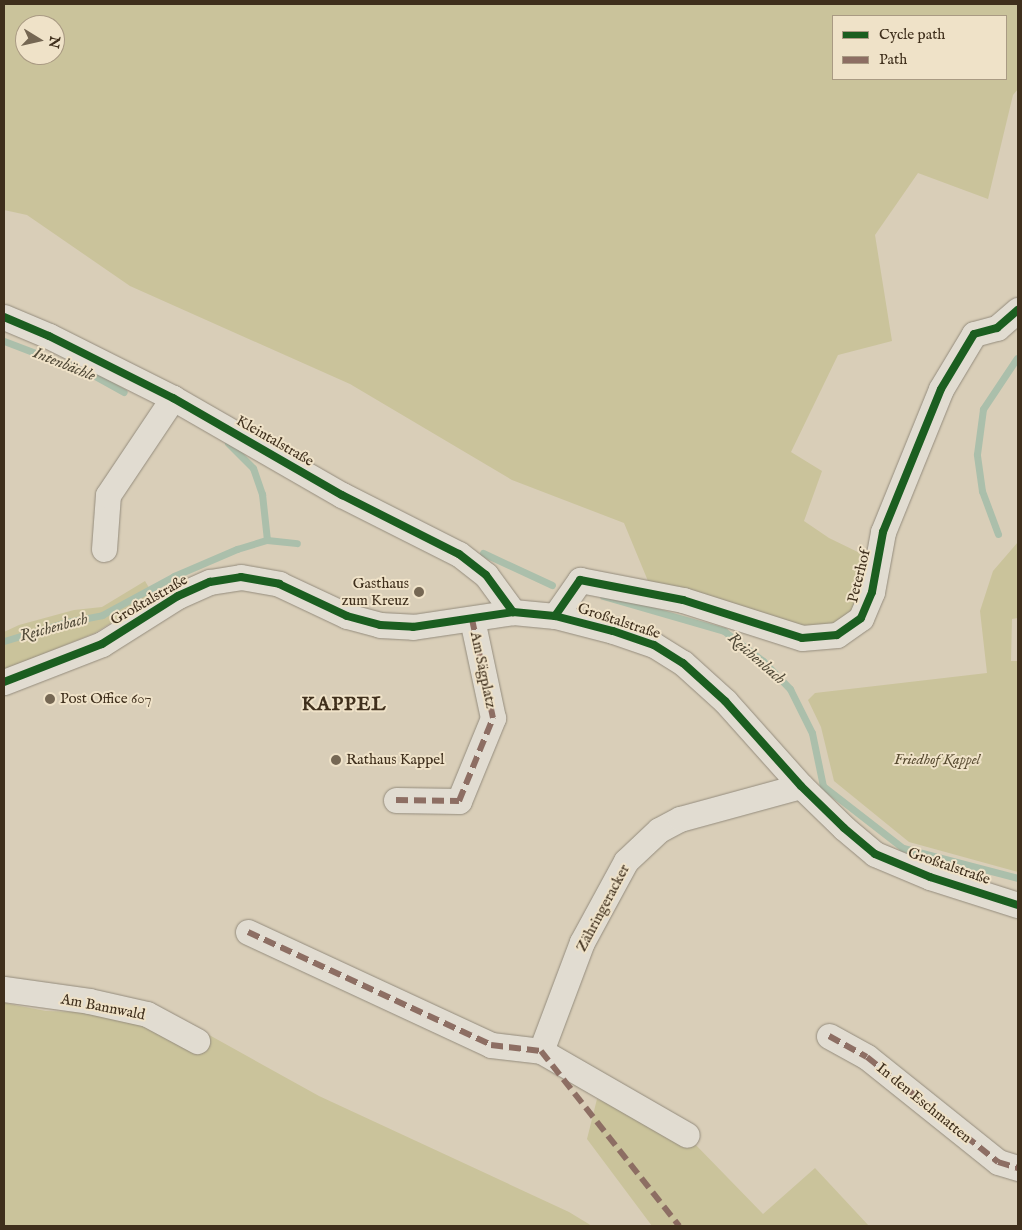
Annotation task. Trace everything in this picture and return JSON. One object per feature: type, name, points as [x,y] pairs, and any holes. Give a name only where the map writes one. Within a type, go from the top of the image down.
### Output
[{"type":"street","name":"Peterhof","points":[[565,603],[580,580],[683,600],[802,638],[837,635],[861,618],[872,592],[883,532],[941,389],[974,334],[997,328],[1018,310]]},
{"type":"street","name":"Kleintalstraße","points":[[4,317],[49,336],[173,398],[342,495],[459,554],[486,575],[513,612]]},
{"type":"street","points":[[104,549],[108,495],[173,398]]},
{"type":"street","name":"Großtalstraße","points":[[4,682],[102,644],[186,592],[210,582],[241,577],[279,584],[348,616],[380,626],[413,627],[565,603],[613,631],[654,645],[684,663],[725,701],[801,786],[844,828],[875,854],[930,877],[1018,905]]},
{"type":"street","name":"Am Sägplatz","points":[[396,800],[459,800],[490,728],[493,718],[472,619]]},
{"type":"street","name":"Zähringeracker","points":[[541,1051],[582,942],[626,861],[659,830],[680,819],[801,786]]},
{"type":"street","points":[[248,932],[491,1045],[541,1051],[687,1135]]},
{"type":"street","name":"Am Bannwald","points":[[4,988],[89,1001],[147,1014],[197,1041]]},
{"type":"street","name":"In den Eschmatten","points":[[829,1036],[867,1057],[998,1162],[1018,1168]]},
{"type":"green space","points":[[4,4],[1018,4],[1018,89],[1013,95],[988,199],[918,173],[875,235],[892,341],[838,355],[791,452],[822,471],[804,521],[829,538],[866,556],[852,617],[812,634],[648,581],[624,523],[512,480],[350,384],[130,286],[27,215],[4,210]]},
{"type":"green space","name":"Friedhof Kappel","points":[[1018,542],[1018,618],[1012,619],[1011,661],[1018,661],[1018,872],[909,842],[834,781],[821,727],[808,700],[815,693],[987,673],[980,611],[993,571]]},
{"type":"green space","points":[[145,581],[154,596],[95,633],[4,670],[4,632],[19,625],[74,610],[102,607]]},
{"type":"green space","points":[[4,1003],[46,1011],[106,1013],[202,1031],[319,1096],[569,1212],[592,1226],[4,1226]]},
{"type":"green space","points":[[597,1099],[691,1140],[763,1214],[815,1168],[869,1226],[652,1226],[587,1139]]},
{"type":"waterway","name":"Intenbächle","points":[[4,341],[93,375],[124,392]]},
{"type":"waterway","points":[[998,534],[982,491],[977,454],[983,409],[1017,358]]},
{"type":"waterway","name":"Intenbächle","points":[[228,443],[253,468],[262,494],[267,540]]},
{"type":"waterway","name":"Reichenbach","points":[[4,641],[67,622],[102,615],[174,576],[237,549],[267,540],[297,543]]},
{"type":"waterway","name":"Reichenbach","points":[[483,553],[552,585]]},
{"type":"waterway","name":"Reichenbach","points":[[603,596],[724,631],[763,661],[790,689],[812,733],[823,786],[903,848],[1018,878]]},
{"type":"marked path","points":[[396,800],[459,801],[493,718],[472,619]]},
{"type":"marked path","points":[[248,932],[491,1045],[541,1051],[679,1226]]},
{"type":"marked path","points":[[829,1036],[867,1057],[998,1162],[1018,1168]]},
{"type":"cycle path","points":[[555,616],[580,580],[683,600],[802,638],[837,635],[861,618],[872,592],[883,532],[941,389],[974,334],[997,328],[1018,310]]},
{"type":"cycle path","points":[[4,317],[49,336],[173,398],[342,495],[459,554],[486,575],[513,612]]},
{"type":"cycle path","points":[[4,682],[102,644],[178,596],[210,582],[241,577],[279,584],[347,616],[380,625],[413,627],[513,612],[555,616],[613,631],[654,645],[683,663],[725,701],[801,786],[844,828],[875,854],[930,877],[1018,905]]},
{"type":"place","name":"Gasthaus zum Kreuz","points":[[419,592]]},
{"type":"place","name":"Post Office 607","points":[[50,699]]},
{"type":"place","name":"Rathaus Kappel","points":[[336,760]]},
{"type":"district","name":"KAPPEL","points":[[344,704]]}]
